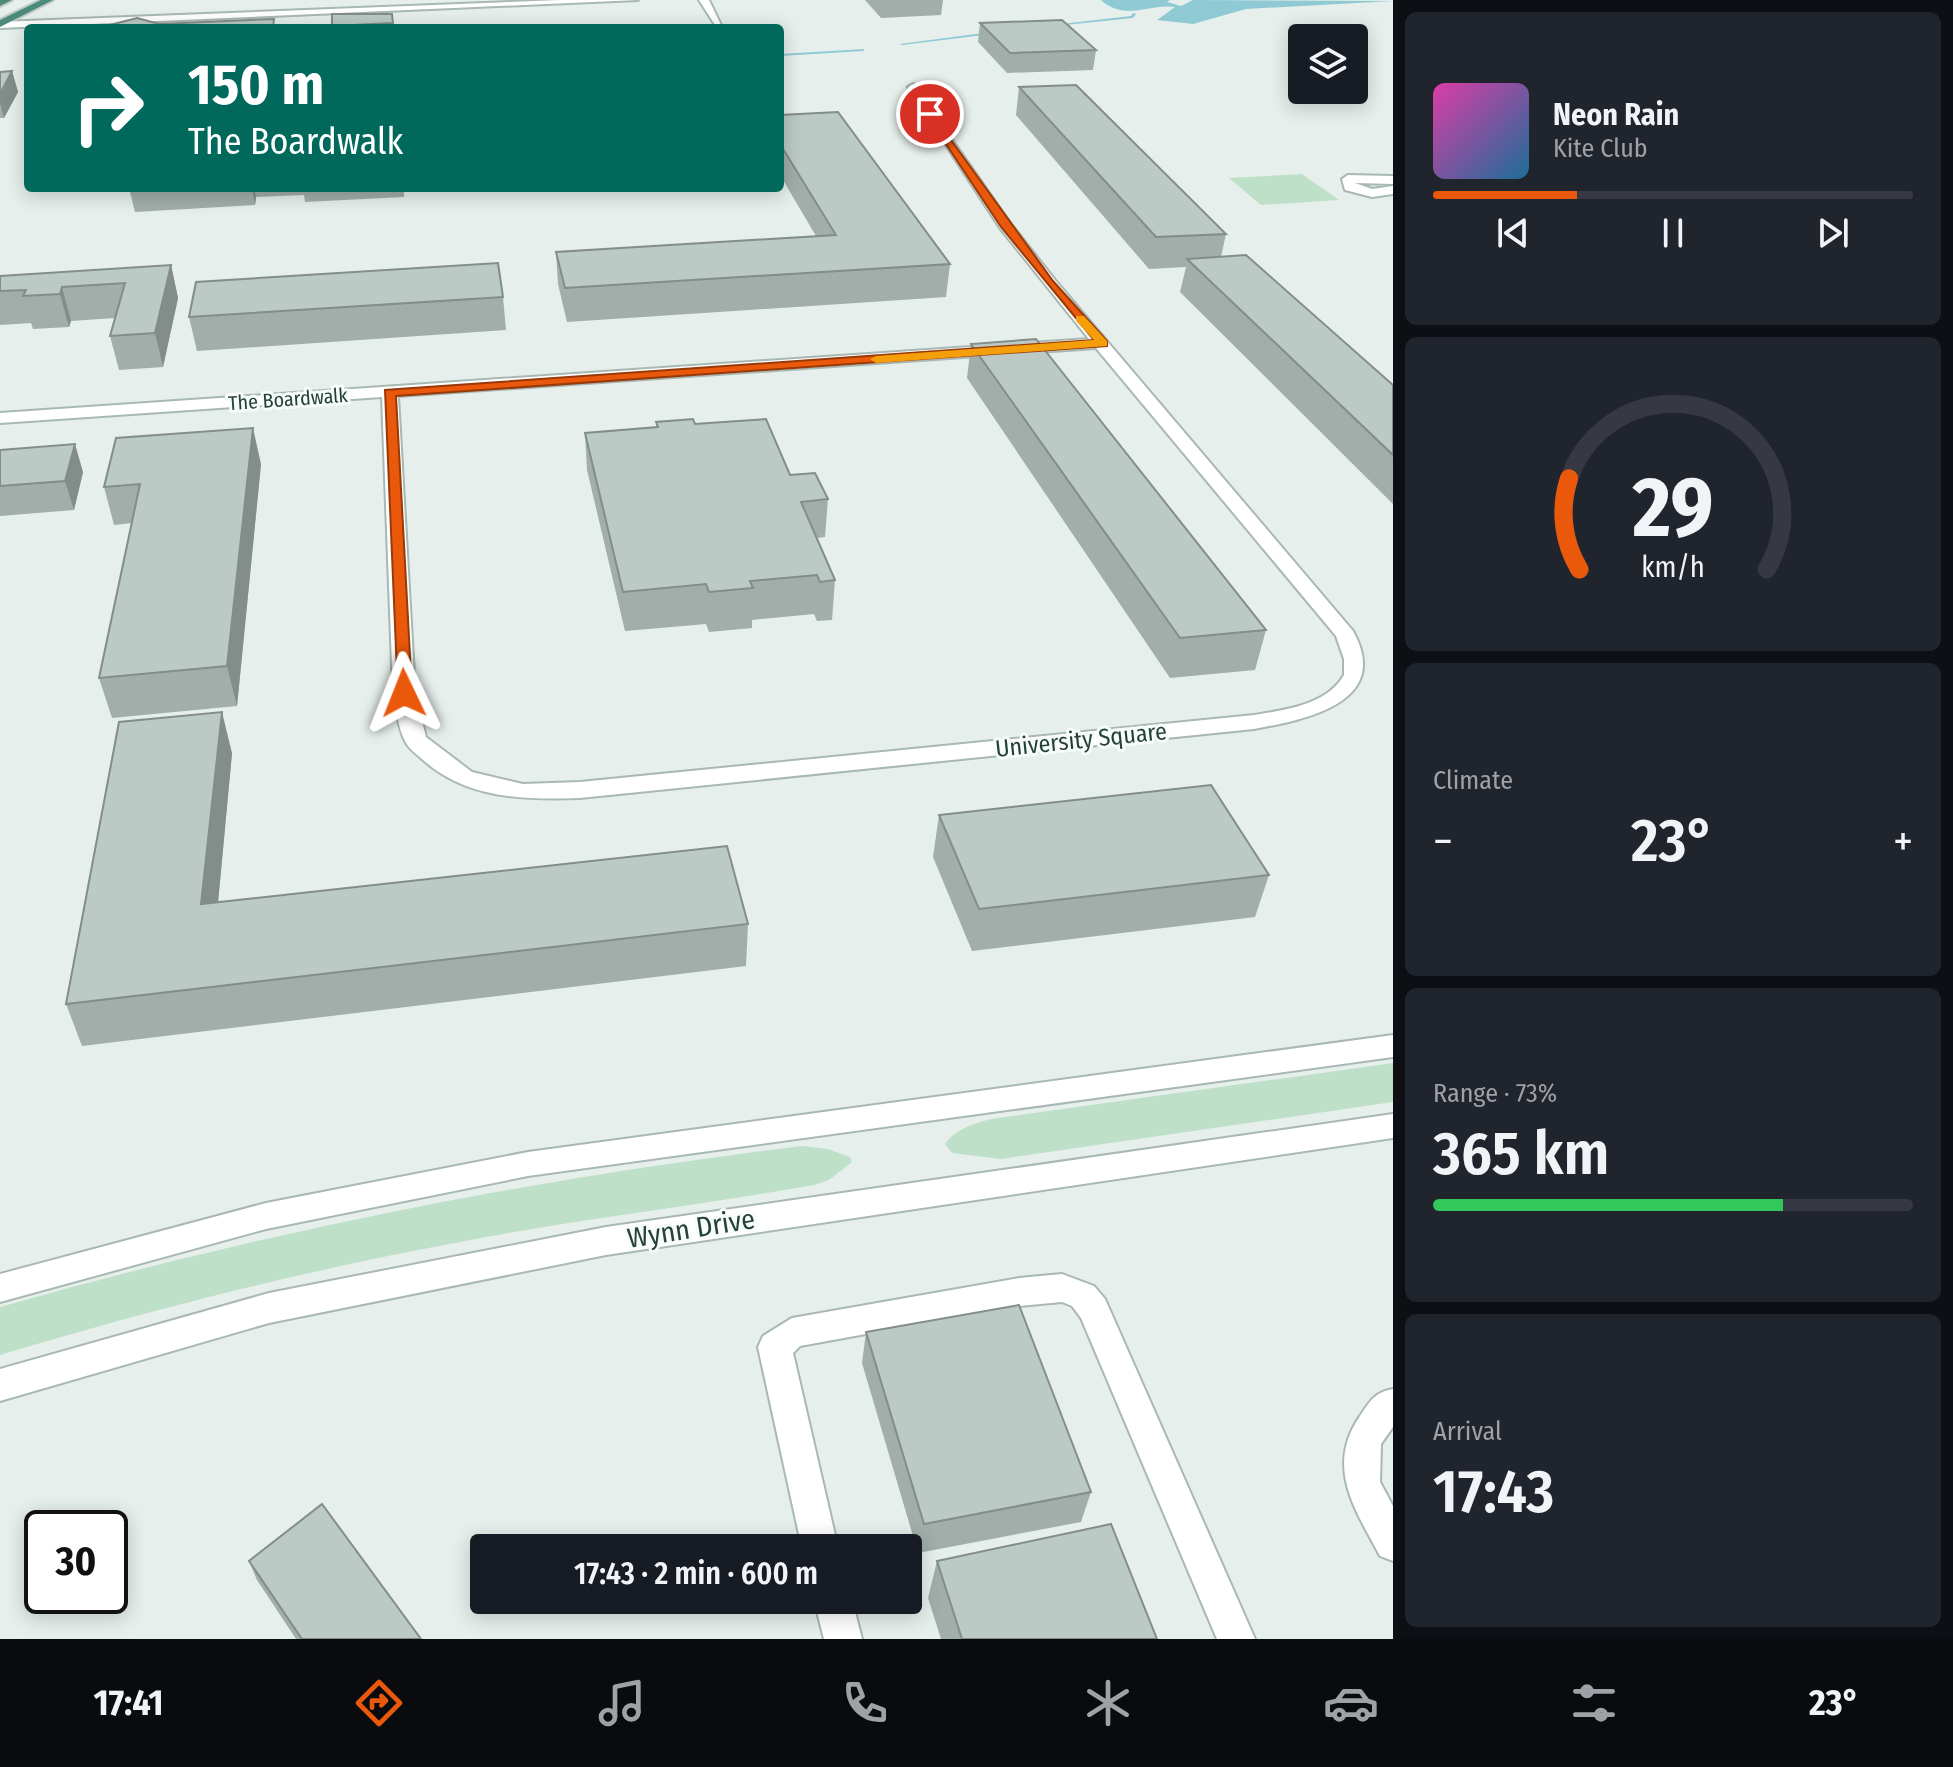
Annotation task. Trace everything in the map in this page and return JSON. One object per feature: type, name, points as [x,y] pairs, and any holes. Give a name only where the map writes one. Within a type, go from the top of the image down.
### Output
[{"type":"highway","points":[[0,3],[7,0]]},
{"type":"highway","points":[[0,25],[48,0]]},
{"type":"street","points":[[38,24],[450,13],[633,0]]},
{"type":"street","points":[[704,0],[718,23]]},
{"type":"street","points":[[0,25],[24,24]]},
{"type":"street","name":"University Square","points":[[390,393],[404,693],[415,740],[464,777],[494,787],[523,792],[580,790],[777,772],[1254,722],[1304,713],[1329,702],[1351,682],[1356,661],[1346,635],[1050,283],[1005,225],[913,87]]},
{"type":"street","points":[[1393,180],[1348,179],[1350,187],[1372,193],[1393,190]]},
{"type":"street","name":"The Boardwalk","points":[[0,418],[1103,343]]},
{"type":"street","points":[[0,1288],[266,1216],[528,1164],[1393,1046]]},
{"type":"street","name":"Wynn Drive","points":[[0,1385],[269,1308],[561,1249],[1393,1126]]},
{"type":"street","points":[[817,1534],[775,1347],[792,1333],[1019,1292],[1062,1288],[1083,1296],[1093,1309],[1236,1639]]},
{"type":"street","points":[[1393,1405],[1387,1406],[1364,1440],[1362,1485],[1393,1543]]},
{"type":"street","points":[[837,1614],[843,1639]]},
{"type":"green space","points":[[1302,174],[1339,200],[1261,205],[1229,178]]},
{"type":"green space","points":[[1393,1063],[1393,1102],[1001,1159],[952,1153],[945,1144],[959,1131],[991,1119]]},
{"type":"green space","points":[[802,1146],[828,1149],[850,1157],[852,1162],[829,1180],[814,1185],[548,1226],[344,1265],[228,1292],[0,1355],[0,1307],[99,1280],[398,1211],[599,1175]]},
{"type":"water","points":[[1101,0],[1170,0],[1167,2],[1181,6],[1193,0],[1393,1],[1246,9],[1193,24],[1157,20],[1175,7],[1128,11],[1119,10]]},
{"type":"building","points":[[332,14],[392,14],[393,23],[373,24],[332,24]]},
{"type":"building","points":[[137,18],[159,24],[114,24]]},
{"type":"building","points":[[274,19],[273,24],[159,24]]},
{"type":"building","points":[[1062,20],[1096,50],[1010,53],[980,23]]},
{"type":"building","points":[[12,71],[0,94],[0,72]]},
{"type":"building","points":[[1076,85],[1226,234],[1156,237],[1019,87]]},
{"type":"building","points":[[838,112],[950,264],[565,288],[556,252],[836,235],[784,150],[784,115]]},
{"type":"building","points":[[1246,255],[1393,385],[1393,455],[1187,259]]},
{"type":"building","points":[[498,263],[503,297],[189,317],[196,282]]},
{"type":"building","points":[[171,265],[155,333],[110,336],[125,283],[62,287],[60,294],[23,296],[26,290],[0,291],[0,276]]},
{"type":"building","points":[[1036,339],[1266,630],[1180,638],[971,344]]},
{"type":"building","points":[[693,419],[695,424],[766,419],[790,475],[815,473],[828,499],[801,502],[835,580],[820,582],[817,575],[750,581],[753,588],[709,592],[706,584],[623,592],[585,433],[658,427],[656,422]]},
{"type":"building","points":[[253,428],[227,666],[99,678],[140,484],[104,487],[116,438]]},
{"type":"building","points":[[75,444],[65,481],[0,486],[0,450]]},
{"type":"building","points":[[222,712],[201,904],[727,846],[748,924],[66,1004],[119,722]]},
{"type":"building","points":[[1211,785],[1269,875],[979,909],[939,815]]},
{"type":"building","points":[[1019,1305],[1091,1492],[924,1524],[866,1332]]},
{"type":"building","points":[[322,1504],[421,1639],[302,1639],[249,1561]]},
{"type":"building","points":[[1111,1524],[1157,1639],[962,1639],[937,1561]]},
{"type":"waterway","points":[[1055,25],[1133,17],[1134,14]]},
{"type":"waterway","points":[[902,44],[991,33]]},
{"type":"waterway","points":[[784,55],[863,50]]},
{"type":"slow traffic","points":[[876,359],[1103,343],[1080,319]]},
{"type":"route","points":[[404,693],[390,393],[1103,343],[1050,283],[1005,225],[930,114]]}]
